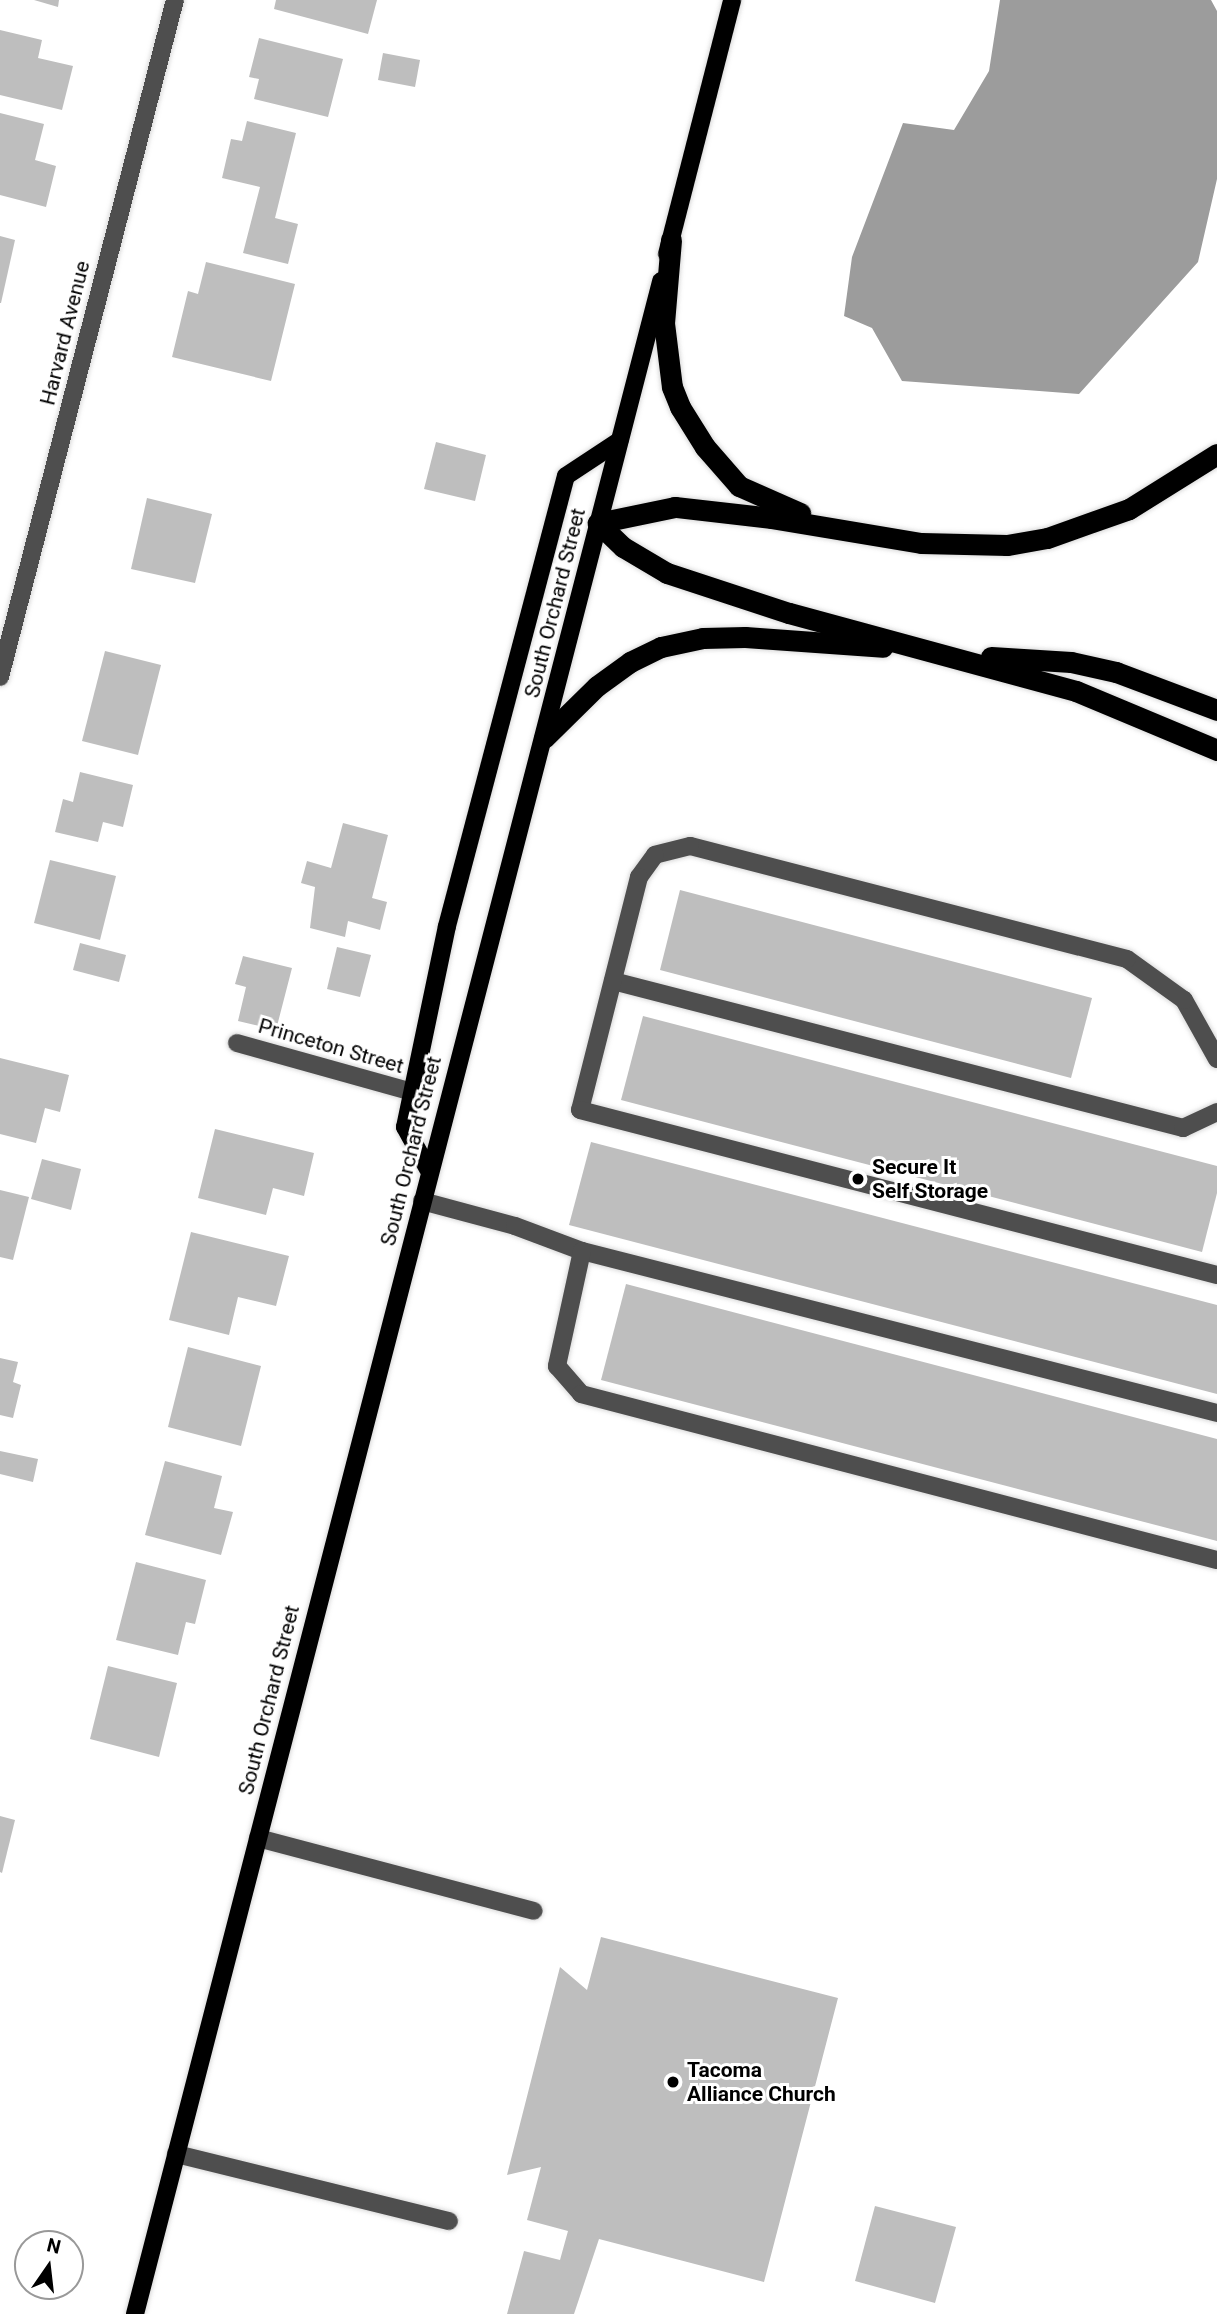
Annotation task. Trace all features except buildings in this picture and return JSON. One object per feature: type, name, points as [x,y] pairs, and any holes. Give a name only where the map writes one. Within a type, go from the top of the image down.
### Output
[{"type":"highway","points":[[671,240],[665,295],[667,359],[672,387],[690,427],[740,486],[841,528]]},
{"type":"highway","points":[[598,523],[675,507],[964,547],[1047,538],[1129,509],[1217,454]]},
{"type":"highway","points":[[598,523],[623,547],[667,573],[789,612],[961,656],[1114,704],[1217,750]]},
{"type":"highway","points":[[544,738],[597,686],[630,662],[661,647],[704,638],[796,640],[961,656],[1071,662],[1116,672],[1217,710]]},
{"type":"main road","name":"South Orchard Street","points":[[135,2314],[422,1201],[428,1169],[544,738],[732,0]]},
{"type":"main road","points":[[428,1169],[405,1127],[447,926],[566,476],[619,441]]},
{"type":"street","name":"Harvard Avenue","points":[[0,677],[175,0]]},
{"type":"street","points":[[1217,1059],[1184,1000],[1127,959],[690,846],[655,855],[639,877],[580,1110],[1217,1275]]},
{"type":"street","points":[[612,981],[1182,1128],[1217,1112]]},
{"type":"street","name":"Princeton Street","points":[[237,1044],[412,1092]]},
{"type":"street","points":[[422,1201],[515,1226],[582,1251],[1217,1413]]},
{"type":"street","points":[[582,1251],[557,1366],[581,1394],[1217,1560]]},
{"type":"street","points":[[258,1838],[534,1911]]},
{"type":"street","points":[[176,2154],[449,2221]]},
{"type":"shaded area","points":[[1000,0],[1211,0],[1217,11],[1217,179],[1198,262],[1079,394],[902,381],[872,328],[844,316],[852,257],[903,123],[954,130],[989,71]]},
{"type":"place","name":"Secure It Self Storage","points":[[858,1179]]},
{"type":"place","name":"Tacoma Alliance Church","points":[[673,2082]]}]
